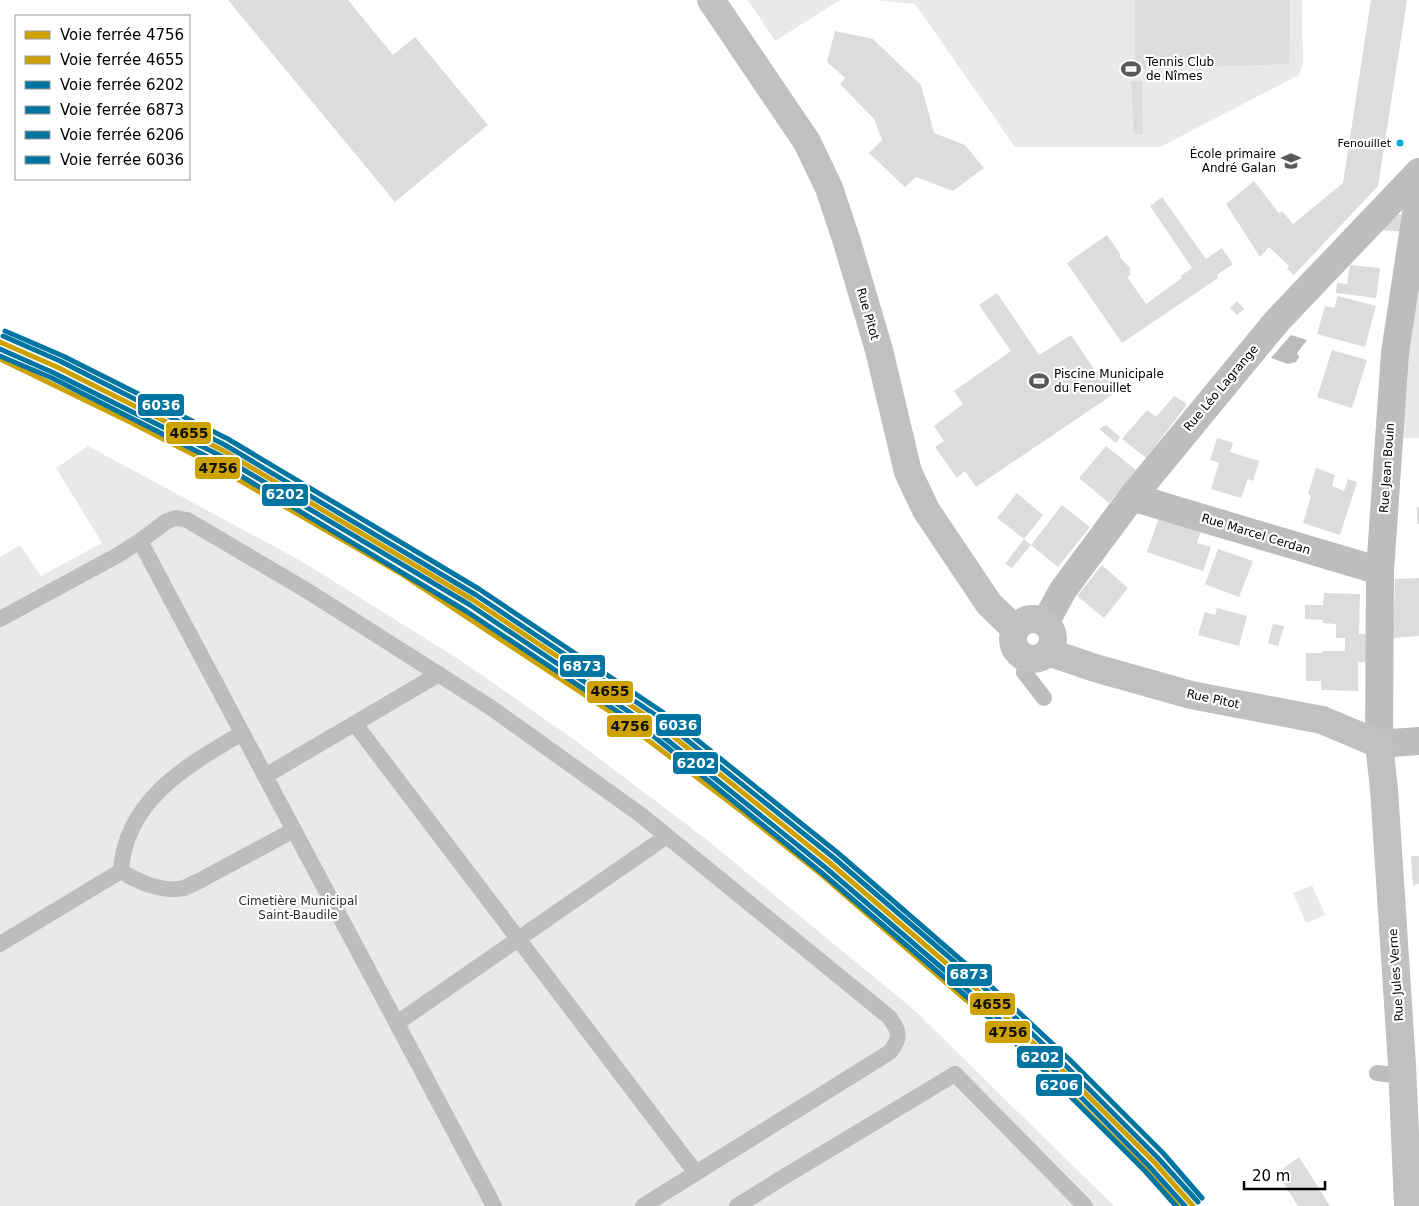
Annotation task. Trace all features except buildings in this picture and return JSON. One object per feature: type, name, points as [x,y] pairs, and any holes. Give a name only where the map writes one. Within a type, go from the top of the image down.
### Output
[{"type":"street","name":"Rue Pitot","points":[[711,0],[807,142],[829,188],[879,350],[908,472],[926,510],[989,604],[1015,629],[1013,635],[1015,648],[1024,657],[1039,655],[1191,694],[1322,720],[1378,744]]},
{"type":"street","name":"Rue Léo Lagrange","points":[[1045,622],[1063,590],[1132,496],[1277,321],[1419,172]]},
{"type":"street","name":"Rue Jean Bouin","points":[[1378,744],[1380,571],[1395,353],[1419,194]]},
{"type":"street","name":"Rue Marcel Cerdan","points":[[1132,496],[1380,571]]},
{"type":"street","points":[[1015,629],[1025,620],[1039,619],[1045,622],[1052,633],[1053,640],[1051,647],[1039,655]]},
{"type":"street","points":[[1378,744],[1419,741]]},
{"type":"street","name":"Rue Jules Verne","points":[[1378,744],[1384,789],[1390,1074],[1408,1206]]},
{"type":"lane","points":[[0,619],[98,566],[140,541],[167,521],[176,518],[187,520],[306,590],[490,707],[668,836],[889,1017],[895,1025],[898,1035],[896,1044],[890,1052],[643,1206]]},
{"type":"lane","points":[[140,541],[494,1206]]},
{"type":"lane","points":[[1039,655],[1024,672],[1044,698]]},
{"type":"lane","points":[[265,776],[439,674]]},
{"type":"lane","points":[[354,724],[696,1173]]},
{"type":"lane","points":[[121,870],[126,840],[132,825],[148,803],[193,762],[242,733]]},
{"type":"lane","points":[[121,870],[133,878],[160,888],[184,888],[294,830]]},
{"type":"lane","points":[[397,1023],[668,836]]},
{"type":"lane","points":[[0,944],[121,870]]},
{"type":"lane","points":[[737,1206],[955,1074],[1085,1206]]},
{"type":"green space","points":[[748,0],[840,0],[775,41]]},
{"type":"green space","name":"Tennis Club de Nîmes","points":[[874,0],[1302,0],[1303,64],[1299,75],[1160,147],[1015,147],[915,4]]},
{"type":"green space","points":[[1419,262],[1419,438],[1401,438],[1400,382]]},
{"type":"green space","name":"Cimetière Municipal Saint-Baudile","points":[[88,446],[301,561],[463,662],[576,741],[707,840],[913,1009],[1114,1206],[0,1206],[0,557],[20,545],[41,576],[102,543],[56,468]]},
{"type":"green space","points":[[1312,885],[1325,915],[1306,923],[1293,893]]},
{"type":"shaded area","points":[[1291,335],[1307,340],[1297,353],[1299,357],[1296,362],[1288,364],[1271,358]]},
{"type":"rail line","name":"6036","points":[[5,331],[63,356],[228,439],[479,589],[661,711],[838,853],[983,979],[1070,1060],[1163,1153],[1202,1198]]},
{"type":"rail line","name":"6873","points":[[3,336],[60,361],[225,445],[476,595],[657,716],[834,858],[979,983],[1065,1065],[1158,1158],[1198,1202]]},
{"type":"rail line","name":"4655","points":[[0,342],[57,367],[222,450],[473,600],[654,721],[830,863],[975,988],[1061,1069],[1154,1162],[1193,1206]]},
{"type":"rail line","name":"6202","points":[[0,349],[54,373],[219,455],[470,605],[650,726],[826,868],[971,993],[1057,1073],[1149,1166],[1185,1206]]},
{"type":"rail line","name":"6206","points":[[0,356],[52,378],[216,461],[466,611],[647,731],[822,873],[967,997],[1052,1078],[1145,1171],[1176,1206]]},
{"type":"rail line","name":"4756","points":[[0,359],[204,460],[400,573],[615,715],[822,875],[966,1000],[1005,1030],[1143,1167],[1178,1206]]},
{"type":"place","name":"Tennis Club de Nîmes","points":[[1131,69]]},
{"type":"place","name":"Fenouillet","points":[[1400,143]]},
{"type":"place","name":"École primaire André Galan","points":[[1291,161]]},
{"type":"place","name":"Piscine Municipale du Fenouillet","points":[[1039,381]]}]
